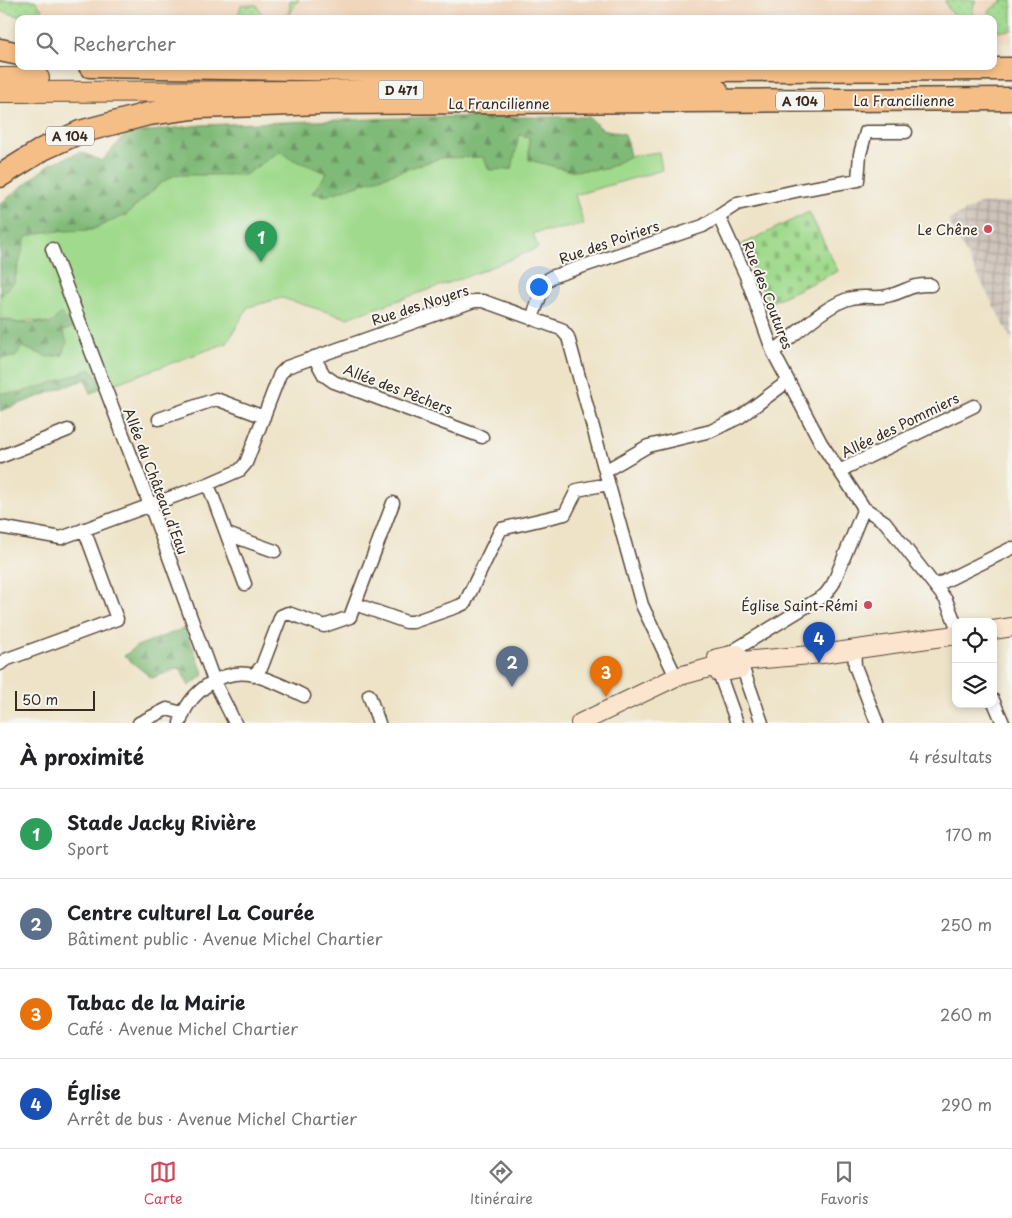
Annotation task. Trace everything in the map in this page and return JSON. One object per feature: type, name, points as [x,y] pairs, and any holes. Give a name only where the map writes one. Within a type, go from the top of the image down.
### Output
[{"type":"highway","points":[[0,50],[15,53]]},
{"type":"highway","points":[[997,68],[1012,68]]},
{"type":"highway","points":[[313,70],[639,70]]},
{"type":"highway","name":"La Francilienne","points":[[0,176],[42,149],[80,132],[148,114],[199,107],[323,104],[1012,99]]},
{"type":"main road","points":[[0,78],[155,79],[171,70]]},
{"type":"main road","name":"D 471","points":[[0,92],[1012,88]]},
{"type":"main road","points":[[997,629],[1012,627]]},
{"type":"main road","points":[[580,723],[676,678],[720,665],[737,654],[742,664],[952,636]]},
{"type":"street","points":[[719,217],[724,211],[737,204],[858,180],[860,154],[866,132],[906,132]]},
{"type":"street","name":"Rue des Poiriers","points":[[532,318],[545,283],[551,278],[703,226],[719,217]]},
{"type":"street","name":"Rue des Coutures","points":[[719,217],[746,276],[773,352],[787,382],[839,470],[864,508]]},
{"type":"street","name":"Allée du Château d'Eau","points":[[52,249],[150,504],[214,682],[235,723]]},
{"type":"street","points":[[773,352],[839,302],[854,297],[876,298],[889,296],[915,285],[931,285]]},
{"type":"street","name":"Rue des Noyers","points":[[0,527],[61,538],[208,484],[240,470],[246,463],[280,374],[287,367],[474,301],[483,301],[562,329],[568,337],[642,605],[676,678]]},
{"type":"street","name":"Allée des Pêchers","points":[[314,357],[317,366],[324,375],[334,382],[482,437]]},
{"type":"street","points":[[604,471],[648,446],[711,432],[740,417],[787,382]]},
{"type":"street","points":[[159,419],[216,399],[264,417]]},
{"type":"street","name":"Allée des Pommiers","points":[[839,470],[974,406]]},
{"type":"street","points":[[0,457],[68,430]]},
{"type":"street","points":[[208,484],[245,584]]},
{"type":"street","points":[[355,604],[406,622],[413,622],[460,606],[465,603],[501,529],[565,514],[577,490],[608,484]]},
{"type":"street","points":[[254,676],[262,666],[281,616],[288,613],[324,626],[350,617],[393,504]]},
{"type":"street","points":[[737,723],[720,665],[825,595],[837,574],[864,508],[885,522],[946,600],[954,618]]},
{"type":"street","points":[[0,664],[5,660],[117,620],[84,529]]},
{"type":"street","points":[[227,534],[276,551]]},
{"type":"street","points":[[935,586],[1012,548]]},
{"type":"street","points":[[854,650],[855,666],[877,723]]},
{"type":"street","points":[[742,664],[762,723]]},
{"type":"street","points":[[139,723],[167,709],[181,718],[201,689],[214,682],[242,674],[254,676],[304,696]]},
{"type":"street","points":[[369,695],[379,723]]},
{"type":"street","points":[[996,708],[1003,723]]},
{"type":"shaded area","points":[[0,0],[1012,0],[1012,43],[997,42],[997,15],[15,15],[0,11]]},
{"type":"shaded area","points":[[1012,202],[1012,340],[948,220],[980,204]]},
{"type":"green space","points":[[0,0],[35,0],[46,15],[15,15],[0,11]]},
{"type":"green space","points":[[290,0],[299,0],[290,15],[284,15],[289,12]]},
{"type":"green space","points":[[945,0],[976,0],[973,7],[973,15],[953,15]]},
{"type":"green space","points":[[1003,0],[1012,0],[1012,30],[997,32],[997,15],[987,15]]},
{"type":"green space","points":[[241,5],[257,5],[264,15],[238,15]]},
{"type":"green space","points":[[430,117],[589,117],[602,129],[625,134],[630,156],[606,169],[571,171],[529,160],[529,137],[520,135],[512,169],[489,170],[441,158],[325,196],[312,193],[327,173],[289,158],[280,151],[245,175],[175,175],[161,183],[126,215],[91,230],[44,232],[18,265],[14,283],[0,297],[0,204],[50,164],[81,152],[102,161],[126,134],[201,125]]},
{"type":"green space","points":[[519,135],[529,137],[529,160],[571,171],[606,169],[630,156],[659,152],[662,170],[575,195],[584,225],[533,233],[538,248],[471,275],[347,318],[282,298],[248,307],[227,343],[105,387],[91,369],[34,389],[22,392],[0,393],[0,358],[15,357],[22,347],[48,357],[63,355],[67,342],[63,331],[75,327],[61,313],[50,324],[30,320],[18,323],[6,319],[0,320],[0,297],[14,283],[26,237],[44,232],[91,230],[126,215],[161,183],[175,175],[245,175],[280,151],[289,158],[327,173],[312,193],[325,196],[441,158],[483,157],[489,170],[512,169]]},
{"type":"green space","points":[[809,212],[838,271],[769,303],[741,245]]},
{"type":"green space","points":[[61,313],[75,327],[63,355],[48,357],[30,350],[15,357],[0,358],[0,320],[50,324]]},
{"type":"green space","points":[[91,369],[102,387],[90,394],[86,379],[0,411],[0,393],[34,388]]},
{"type":"green space","points":[[185,628],[204,675],[189,686],[180,668],[152,678],[124,656],[137,646]]},
{"type":"place","name":"Le Chêne","points":[[988,229]]},
{"type":"place","name":"Stade Jacky Rivière","points":[[261,262]]},
{"type":"place","name":"Église Saint-Rémi","points":[[868,605]]},
{"type":"place","name":"Église","points":[[819,663]]},
{"type":"place","name":"Centre culturel La Courée","points":[[512,687]]},
{"type":"place","name":"Tabac de la Mairie","points":[[606,697]]}]
